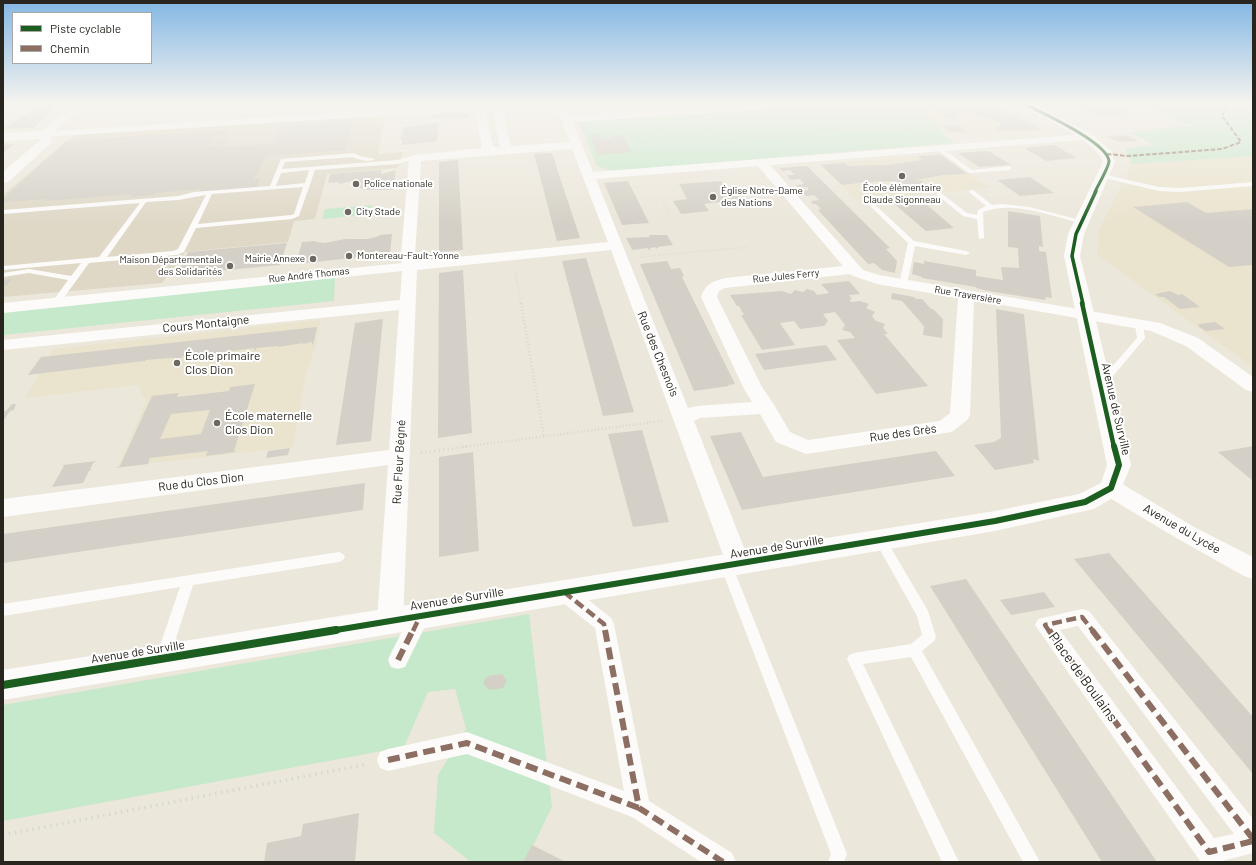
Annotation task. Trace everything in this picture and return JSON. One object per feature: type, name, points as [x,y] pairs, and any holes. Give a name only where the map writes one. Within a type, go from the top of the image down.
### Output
[{"type":"street","points":[[3,168],[29,144]]},
{"type":"street","points":[[3,179],[42,144]]},
{"type":"street","points":[[487,144],[488,151]]},
{"type":"street","points":[[505,144],[506,149]]},
{"type":"street","points":[[589,176],[696,168],[764,159],[988,144]]},
{"type":"street","name":"Avenue de Surville","points":[[3,685],[995,521],[1085,502],[1111,488],[1119,465],[1100,386],[1072,256],[1076,234],[1081,221],[1109,162],[1107,154],[1096,144]]},
{"type":"street","points":[[415,158],[506,149],[577,145]]},
{"type":"street","name":"Rue des Chesnois","points":[[577,145],[683,418],[732,564]]},
{"type":"street","name":"Rue Fleur Bégné","points":[[390,620],[410,265],[408,255],[415,158]]},
{"type":"street","points":[[764,159],[854,269]]},
{"type":"street","name":"Rue André Thomas","points":[[3,308],[410,265],[513,256],[618,251]]},
{"type":"street","name":"Rue Traversière","points":[[854,269],[858,273],[866,276],[903,284],[1085,315]]},
{"type":"street","name":"Rue Jules Ferry","points":[[766,407],[753,389],[726,333],[709,297],[710,290],[715,285],[725,283],[854,269]]},
{"type":"street","name":"Rue des Grès","points":[[766,407],[783,437],[806,447],[945,426],[960,415],[966,295]]},
{"type":"street","name":"Cours Montaigne","points":[[3,345],[408,304]]},
{"type":"street","points":[[1085,315],[1139,326],[1154,327],[1172,333],[1192,342],[1253,386]]},
{"type":"street","points":[[683,418],[697,412],[766,407]]},
{"type":"street","name":"Rue du Clos Dion","points":[[3,508],[399,456]]},
{"type":"street","name":"Avenue du Lycée","points":[[1111,488],[1186,533],[1253,569]]},
{"type":"street","points":[[564,592],[604,624],[638,808]]},
{"type":"street","points":[[398,660],[420,616]]},
{"type":"street","name":"Place de Boulains","points":[[1082,617],[1253,840],[1209,852],[1045,625],[1082,617]]},
{"type":"street","points":[[388,760],[467,743],[638,808],[723,862]]},
{"type":"lane","points":[[938,148],[971,172],[1009,168]]},
{"type":"lane","points":[[272,188],[283,160],[354,155],[365,159],[415,158]]},
{"type":"lane","points":[[279,171],[396,162],[415,158]]},
{"type":"lane","points":[[193,226],[292,217],[296,215],[313,168]]},
{"type":"lane","points":[[1102,176],[1159,189],[1180,190],[1253,184]]},
{"type":"lane","points":[[3,212],[178,198],[210,193],[308,185]]},
{"type":"lane","points":[[971,192],[991,207]]},
{"type":"lane","points":[[4,273],[87,260],[174,253],[181,250],[210,193]]},
{"type":"lane","points":[[939,194],[965,215],[980,218]]},
{"type":"lane","points":[[102,259],[145,200]]},
{"type":"lane","points":[[869,202],[912,243],[966,252]]},
{"type":"lane","points":[[981,238],[980,211],[991,207],[1015,206],[1081,221]]},
{"type":"lane","points":[[903,284],[912,243]]},
{"type":"lane","points":[[57,302],[87,260]]},
{"type":"lane","points":[[4,273],[24,271],[73,279]]},
{"type":"lane","points":[[3,282],[24,271]]},
{"type":"lane","points":[[1100,386],[1141,338],[1139,326]]},
{"type":"lane","points":[[880,540],[923,615],[928,637],[914,650],[854,659],[951,862]]},
{"type":"lane","points":[[3,610],[339,557]]},
{"type":"lane","points":[[732,564],[839,854],[836,862]]},
{"type":"lane","points":[[162,658],[188,581]]},
{"type":"lane","points":[[914,650],[1032,862]]},
{"type":"path","points":[[644,144],[692,162],[696,168]]},
{"type":"path","points":[[732,144],[764,159],[776,144]]},
{"type":"path","points":[[735,150],[742,149],[748,144]]},
{"type":"path","points":[[932,144],[938,148]]},
{"type":"path","points":[[663,203],[669,215]]},
{"type":"path","points":[[618,251],[748,247]]},
{"type":"path","points":[[513,256],[544,437]]},
{"type":"path","points":[[399,456],[683,418]]},
{"type":"path","points":[[3,835],[388,760]]},
{"type":"shaded area","points":[[63,144],[380,144],[378,154],[403,152],[398,168],[327,174],[315,219],[294,221],[288,242],[185,252],[162,283],[3,297],[3,195]]},
{"type":"shaded area","name":"École élémentaire Claude Sigonneau","points":[[942,154],[989,188],[856,200],[819,164]]},
{"type":"shaded area","points":[[1253,156],[1253,367],[1097,255],[1099,230],[1132,164]]},
{"type":"shaded area","points":[[321,320],[315,348],[305,378],[293,447],[118,467],[147,399],[143,398],[138,385],[25,398],[53,349]]},
{"type":"green space","points":[[588,144],[937,144],[611,171],[597,166]]},
{"type":"green space","points":[[1154,144],[1253,144],[1253,156],[1132,164],[1125,149],[1155,145]]},
{"type":"green space","name":"City Stade","points":[[372,205],[371,214],[322,219],[325,209]]},
{"type":"green space","points":[[335,277],[334,301],[3,335],[3,311]]},
{"type":"green space","points":[[529,614],[552,807],[525,862],[471,862],[434,833],[438,775],[466,729],[455,689],[428,692],[404,747],[3,821],[3,705]]},
{"type":"building","points":[[11,144],[14,144],[3,153],[3,145]]},
{"type":"building","points":[[62,144],[210,144],[208,146],[226,145],[225,147],[265,144],[347,144],[345,150],[266,156],[254,179],[260,179],[256,188],[199,192],[200,189],[130,197],[132,194],[45,201],[47,199],[3,202],[3,199]]},
{"type":"building","points":[[593,144],[628,144],[632,152],[598,155]]},
{"type":"building","points":[[1054,145],[1077,158],[1046,161],[1024,148]]},
{"type":"building","points":[[989,151],[1011,165],[979,167],[958,153]]},
{"type":"building","points":[[552,153],[580,238],[557,241],[534,154]]},
{"type":"building","points":[[941,155],[967,174],[943,175],[915,180],[920,180],[931,188],[907,191],[896,181],[866,182],[842,185],[821,165],[844,163],[848,166],[887,165],[922,160],[918,156]]},
{"type":"building","points":[[458,160],[463,250],[439,252],[439,162]]},
{"type":"building","points":[[807,166],[890,248],[886,249],[897,261],[895,273],[882,270],[874,263],[868,264],[818,210],[821,209],[811,201],[819,200],[814,195],[806,196],[801,191],[809,190],[807,187],[799,188],[796,185],[804,184],[800,179],[791,180],[787,175],[795,175],[790,170],[782,171],[780,168]]},
{"type":"building","points":[[381,170],[381,174],[396,170],[393,190],[367,190],[352,186],[357,183],[352,181],[339,184],[339,182],[328,183],[330,174]]},
{"type":"building","points":[[1030,177],[1054,193],[1020,196],[997,180]]},
{"type":"building","points":[[628,181],[649,223],[622,225],[604,183]]},
{"type":"building","name":"Église Notre-Dame des Nations","points":[[721,181],[731,196],[738,195],[746,206],[724,208],[720,202],[704,204],[709,211],[681,214],[673,201],[687,199],[679,184]]},
{"type":"building","points":[[887,198],[915,198],[923,205],[926,204],[954,228],[926,231]]},
{"type":"building","points":[[1187,202],[1206,213],[1253,209],[1253,265],[1229,267],[1133,207]]},
{"type":"building","points":[[1008,211],[1040,216],[1043,247],[1039,246],[1039,251],[1046,252],[1052,298],[1045,297],[1046,300],[988,291],[976,287],[922,278],[912,274],[914,262],[924,264],[924,261],[976,270],[976,276],[1003,280],[1001,267],[1019,268],[1018,248],[1008,247]]},
{"type":"building","points":[[392,234],[390,254],[296,264],[302,242],[316,241],[325,243],[345,239],[368,239],[379,235]]},
{"type":"building","points":[[649,235],[667,235],[673,245],[658,247],[656,249],[655,247],[650,248],[651,251],[647,248],[633,250],[626,238],[650,237]]},
{"type":"building","points":[[287,243],[280,265],[177,275],[188,252]]},
{"type":"building","points":[[586,258],[634,412],[603,416],[562,261]]},
{"type":"building","points":[[667,261],[671,269],[680,268],[684,276],[682,277],[735,384],[694,391],[640,264]]},
{"type":"building","points":[[463,270],[472,433],[438,438],[439,273]]},
{"type":"building","points":[[12,279],[7,285],[3,286],[3,280]]},
{"type":"building","points":[[849,281],[860,294],[849,295],[852,299],[849,300],[851,302],[860,301],[869,304],[866,308],[875,312],[872,316],[876,321],[885,324],[883,328],[888,334],[884,334],[928,386],[876,394],[837,340],[855,338],[850,332],[842,330],[845,325],[835,312],[823,314],[828,321],[824,326],[800,329],[794,321],[780,323],[795,345],[762,350],[741,315],[744,315],[739,306],[737,306],[730,295],[782,291],[791,294],[795,290],[803,292],[807,289],[814,291],[817,295],[829,293],[821,284]]},
{"type":"building","points":[[1170,291],[1178,295],[1182,294],[1200,307],[1180,309],[1164,297],[1159,297],[1155,294]]},
{"type":"building","points":[[892,293],[922,299],[943,319],[942,338],[923,335],[924,326],[902,301],[891,299]]},
{"type":"building","points":[[996,309],[1024,314],[1039,461],[1033,459],[1034,463],[995,470],[974,445],[994,442],[1001,438]]},
{"type":"building","points":[[383,319],[371,441],[336,445],[355,323]]},
{"type":"building","points":[[1215,322],[1225,329],[1206,331],[1198,326],[1199,324]]},
{"type":"building","points":[[317,327],[313,346],[312,342],[278,347],[256,348],[256,350],[254,350],[254,348],[232,351],[229,353],[230,351],[206,355],[183,356],[182,358],[170,358],[168,360],[169,358],[146,360],[144,362],[28,375],[41,357]]},
{"type":"building","points":[[826,345],[837,360],[764,370],[755,354]]},
{"type":"building","points":[[255,384],[234,451],[236,451],[235,452],[206,456],[208,451],[150,458],[148,464],[115,468],[120,466],[152,396],[179,393],[177,397],[229,391],[230,387]],"holes":[[[210,410],[201,434],[160,439],[171,414]]]},
{"type":"building","points":[[12,404],[16,404],[14,410],[10,411],[3,421],[3,411],[6,411]]},
{"type":"building","points":[[642,430],[669,522],[633,527],[608,434]]},
{"type":"building","points":[[741,432],[763,477],[936,451],[955,476],[742,510],[710,436]]},
{"type":"building","points":[[1253,446],[1253,481],[1218,452],[1237,449]]},
{"type":"building","points":[[290,448],[288,455],[266,458],[268,451]]},
{"type":"building","points":[[473,452],[479,551],[439,557],[439,457]]},
{"type":"building","points":[[96,461],[93,463],[90,469],[92,469],[89,471],[83,483],[52,487],[64,466],[63,465]]},
{"type":"building","points":[[365,483],[363,510],[3,563],[3,534]]},
{"type":"building","points":[[1109,553],[1253,717],[1253,774],[1074,559]]},
{"type":"building","points":[[966,579],[1157,862],[1102,862],[930,586]]},
{"type":"building","points":[[1044,592],[1055,607],[1011,615],[1000,600]]},
{"type":"building","points":[[502,674],[507,681],[503,688],[489,690],[483,683],[488,676]]},
{"type":"building","points":[[359,813],[355,862],[264,862],[267,843],[301,836],[303,824]]},
{"type":"building","points":[[532,845],[566,862],[523,862]]},
{"type":"marked path","points":[[1107,154],[1128,156],[1222,149],[1235,144]]},
{"type":"marked path","points":[[564,592],[604,624],[639,808],[723,862]]},
{"type":"marked path","points":[[398,660],[420,616]]},
{"type":"marked path","points":[[1253,839],[1082,617],[1045,625],[1209,852],[1253,841]]},
{"type":"marked path","points":[[388,760],[467,743],[639,808]]},
{"type":"cycle path","points":[[3,685],[995,521],[1085,502],[1111,488],[1119,465],[1072,256],[1076,234],[1109,162],[1107,154],[1096,144]]},
{"type":"place","name":"École élémentaire Claude Sigonneau","points":[[902,176]]},
{"type":"place","name":"Police nationale","points":[[356,184]]},
{"type":"place","name":"Église Notre-Dame des Nations","points":[[713,197]]},
{"type":"place","name":"City Stade","points":[[348,212]]},
{"type":"place","name":"Montereau-Fault-Yonne","points":[[349,256]]},
{"type":"place","name":"Mairie Annexe","points":[[313,259]]},
{"type":"place","name":"Maison Départementale des Solidarités","points":[[230,266]]},
{"type":"place","name":"École primaire Clos Dion","points":[[177,363]]},
{"type":"place","name":"École maternelle Clos Dion","points":[[217,423]]}]
